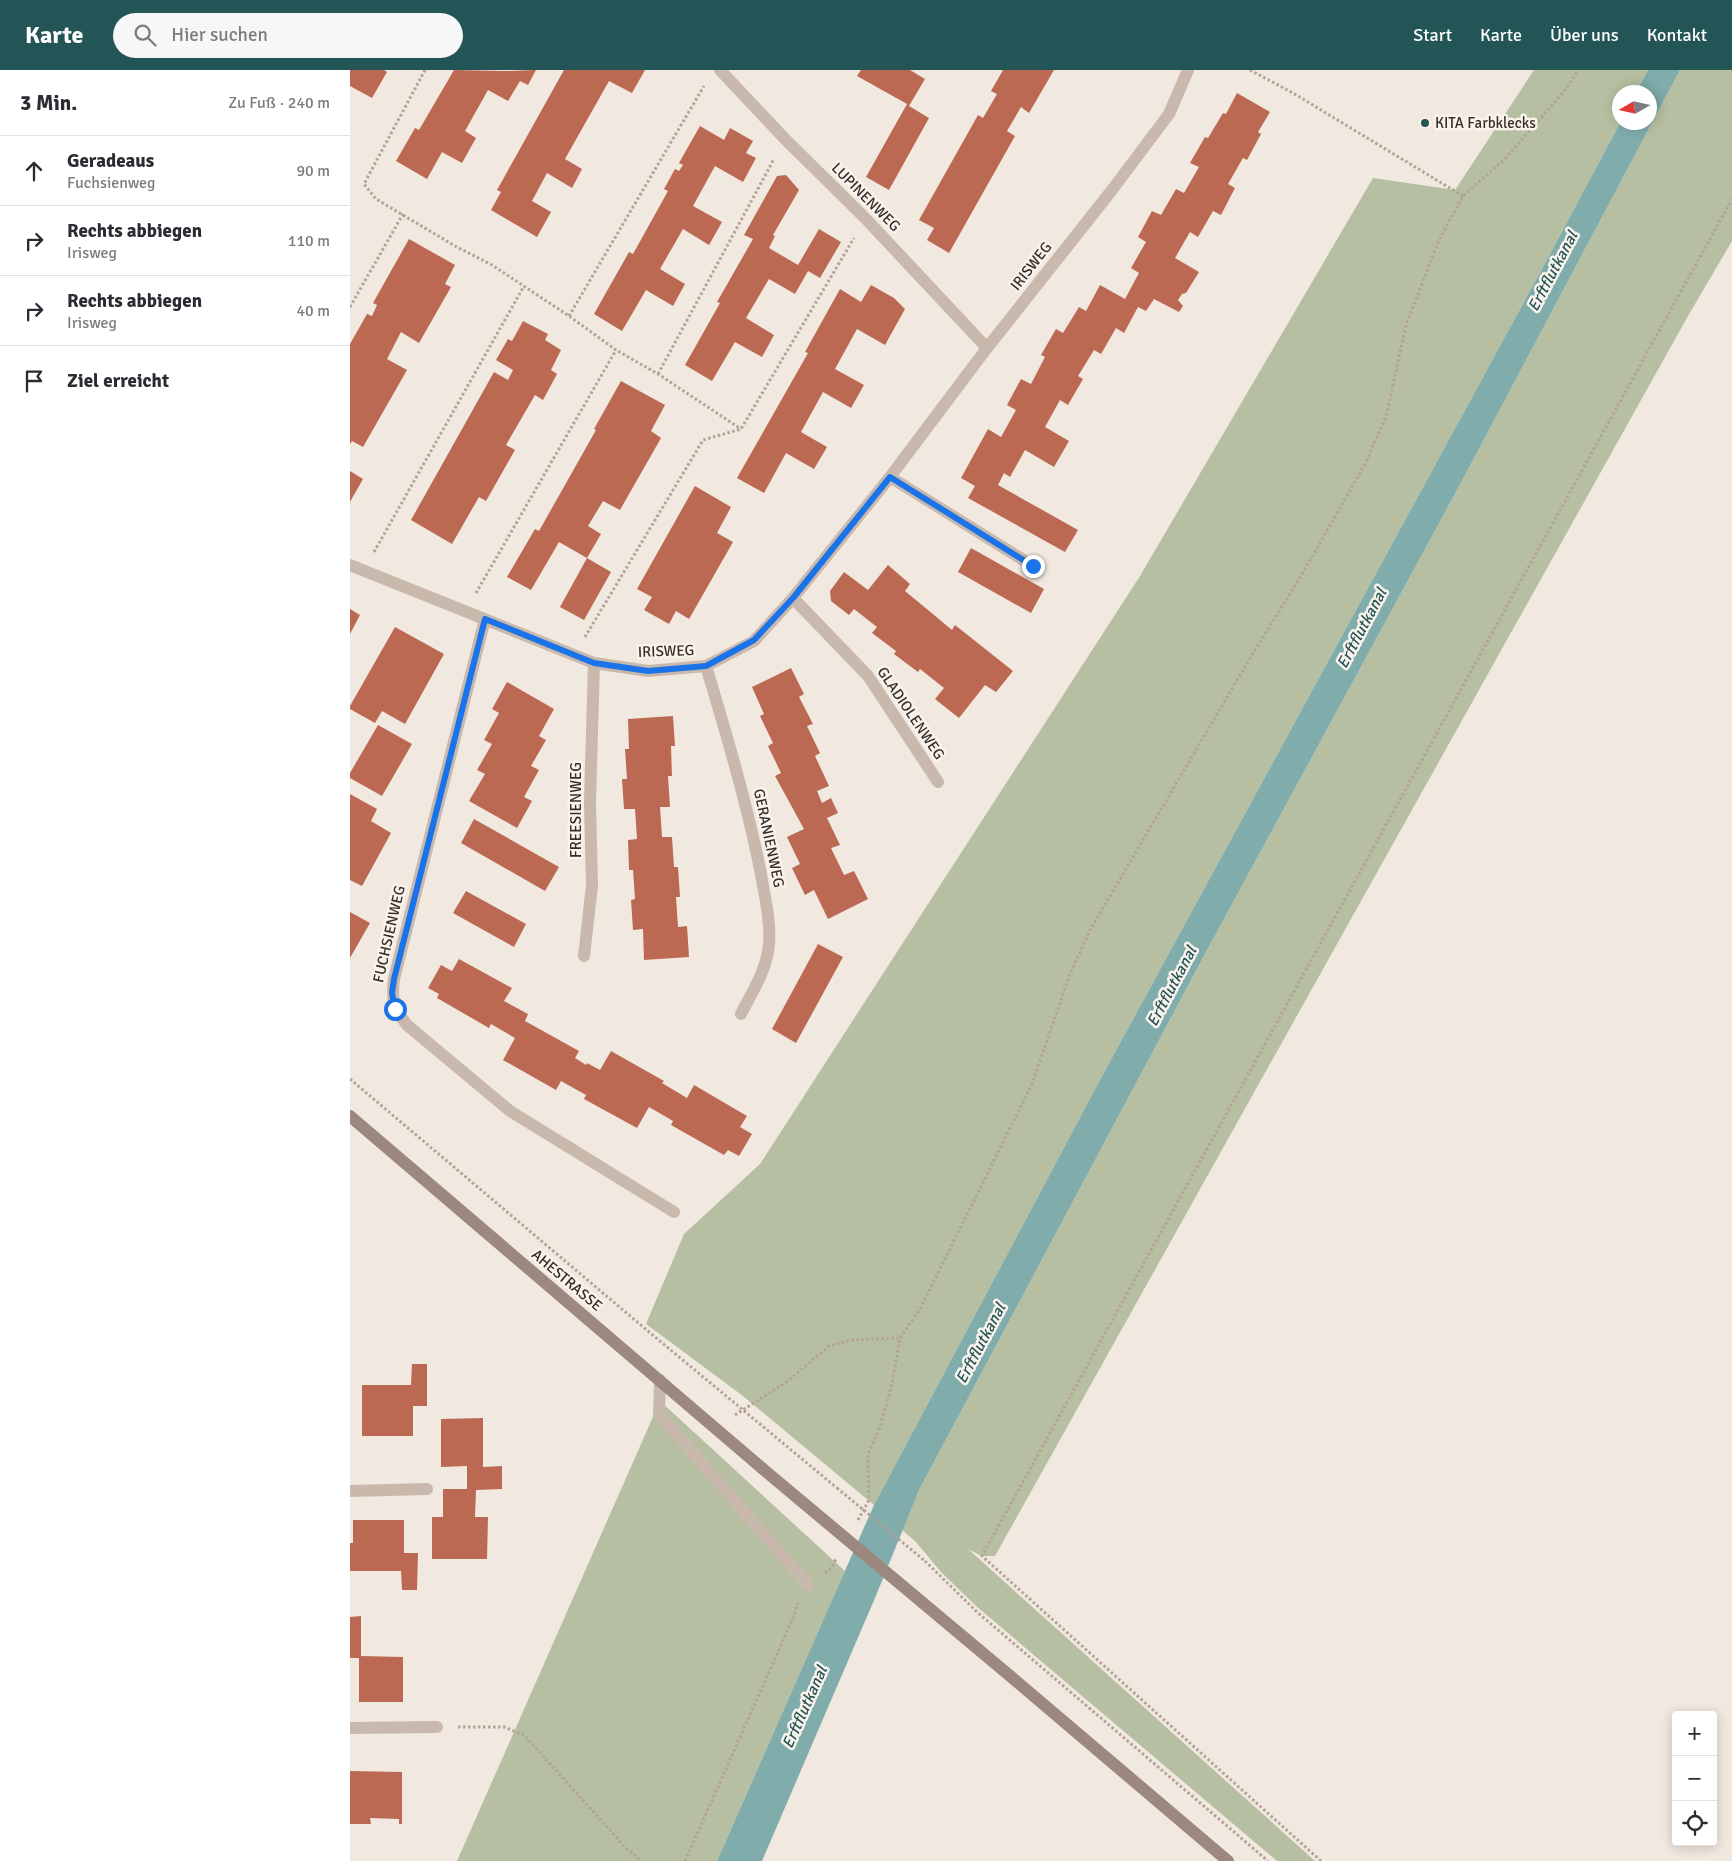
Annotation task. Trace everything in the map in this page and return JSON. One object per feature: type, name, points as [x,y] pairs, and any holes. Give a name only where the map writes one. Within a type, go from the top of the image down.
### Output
[{"type":"street","name":"LUPINENWEG","points":[[720,70],[785,139],[866,219],[987,348]]},
{"type":"street","name":"IRISWEG","points":[[350,565],[594,663],[648,671],[706,666],[754,640],[793,598],[890,477],[987,348],[1112,190],[1169,114],[1188,70]]},
{"type":"street","points":[[890,477],[1033,566]]},
{"type":"street","name":"GLADIOLENWEG","points":[[793,598],[868,676],[938,782]]},
{"type":"street","name":"FUCHSIENWEG","points":[[485,619],[394,979],[392,993],[395,1009],[407,1025],[510,1111],[674,1212]]},
{"type":"street","name":"FREESIENWEG","points":[[584,956],[592,885],[590,802],[594,663]]},
{"type":"street","name":"GERANIENWEG","points":[[706,666],[738,774],[755,847],[768,922],[769,944],[765,968],[741,1014]]},
{"type":"street","name":"AHESTRASSE","points":[[350,1116],[763,1469],[1228,1861]]},
{"type":"street","points":[[660,1380],[659,1414],[808,1585]]},
{"type":"street","points":[[350,1490],[427,1489]]},
{"type":"street","points":[[350,1728],[437,1727]]},
{"type":"path","points":[[425,70],[364,184],[376,199],[524,286],[616,350],[658,374],[741,429]]},
{"type":"path","points":[[1250,70],[1293,93],[1463,196]]},
{"type":"path","points":[[868,1454],[880,1427],[892,1384],[900,1338],[920,1309],[1032,1084],[1070,974],[1090,930],[1246,665],[1304,571],[1364,466],[1386,417],[1406,325],[1439,240],[1463,196],[1504,159],[1566,89],[1578,70]]},
{"type":"path","points":[[569,316],[708,78]]},
{"type":"path","points":[[658,374],[785,139]]},
{"type":"path","points":[[1321,1861],[982,1556],[1732,199]]},
{"type":"path","points":[[350,307],[403,214]]},
{"type":"path","points":[[575,655],[704,440],[741,429],[866,219]]},
{"type":"path","points":[[364,570],[524,286]]},
{"type":"path","points":[[466,611],[616,350]]},
{"type":"path","points":[[350,1079],[925,1561],[977,1612],[1268,1861]]},
{"type":"path","points":[[743,1410],[788,1381],[829,1346],[851,1340],[900,1338]]},
{"type":"path","points":[[685,1861],[789,1627],[799,1598],[808,1585]]},
{"type":"path","points":[[437,1727],[504,1727],[524,1735],[626,1848],[641,1861]]},
{"type":"green space","points":[[1534,70],[1648,70],[1640,85],[1612,85],[1612,130],[1616,130],[1101,1078],[874,1505],[743,1396],[646,1324],[684,1234],[760,1164],[1140,576],[1373,178],[1455,190]]},
{"type":"green space","points":[[1680,70],[1732,70],[1732,241],[1688,316],[995,1556],[982,1556],[968,1549],[1315,1861],[1277,1861],[976,1606],[941,1572],[915,1541],[902,1530],[919,1490],[1206,952],[1456,492],[1648,130],[1657,130],[1657,113]]},
{"type":"green space","points":[[660,1401],[845,1571],[717,1861],[457,1861]]},
{"type":"water","points":[[1648,70],[1680,70],[1657,113],[1657,85],[1640,85]]},
{"type":"water","name":"Erftflutkanal","points":[[1616,130],[1648,130],[1456,492],[1206,952],[919,1490],[875,1598],[762,1861],[717,1861],[874,1505],[1101,1078]]},
{"type":"building","points":[[350,70],[384,70],[387,72],[372,98],[350,86]]},
{"type":"building","points":[[454,70],[536,70],[528,85],[520,81],[508,101],[488,90],[465,131],[476,138],[462,163],[442,152],[427,179],[396,161],[415,128],[419,130]]},
{"type":"building","points":[[564,70],[645,70],[632,93],[609,81],[565,159],[582,169],[572,188],[547,173],[532,201],[551,212],[537,237],[491,210],[501,192],[497,190]]},
{"type":"building","points":[[861,70],[910,70],[925,79],[909,106],[929,118],[889,190],[866,177],[907,104],[857,76]]},
{"type":"building","points":[[1003,70],[1054,70],[1029,113],[1021,107],[1007,131],[1015,136],[949,253],[927,240],[934,228],[919,220],[978,115],[983,118],[997,94],[991,91]]},
{"type":"building","points":[[1237,93],[1270,112],[1258,132],[1261,134],[1247,160],[1243,158],[1228,184],[1235,188],[1221,215],[1213,211],[1198,237],[1190,232],[1175,258],[1199,272],[1186,293],[1182,294],[1178,300],[1183,306],[1179,312],[1154,299],[1146,311],[1138,307],[1124,333],[1116,328],[1101,354],[1094,350],[1078,376],[1083,379],[1068,405],[1060,400],[1045,427],[1069,441],[1054,467],[1025,450],[1010,477],[1004,473],[998,485],[1078,530],[1065,552],[968,498],[975,486],[961,478],[988,429],[1001,437],[1016,410],[1007,405],[1021,379],[1031,384],[1045,357],[1041,355],[1056,329],[1063,333],[1079,307],[1086,311],[1100,285],[1125,299],[1139,273],[1131,268],[1146,242],[1138,237],[1152,211],[1161,215],[1176,189],[1184,193],[1199,167],[1190,163],[1205,137],[1208,138],[1223,113],[1226,114]]},
{"type":"building","points":[[700,126],[724,140],[730,128],[753,141],[746,153],[756,158],[743,182],[715,166],[693,206],[722,222],[709,245],[683,229],[660,269],[685,284],[673,306],[646,290],[622,331],[594,314],[629,252],[633,254],[668,191],[664,189],[675,169],[679,171],[683,165],[679,163]]},
{"type":"building","points":[[786,175],[799,190],[773,235],[775,236],[769,248],[798,265],[819,229],[841,242],[820,278],[808,271],[795,294],[769,279],[746,318],[774,335],[762,357],[735,342],[712,381],[685,365],[720,303],[717,302],[753,239],[744,235],[777,176]]},
{"type":"building","points":[[409,239],[455,265],[445,284],[451,287],[419,343],[401,332],[387,359],[407,370],[363,447],[352,441],[350,444],[350,344],[367,314],[372,316],[377,305],[373,303]]},
{"type":"building","points":[[871,285],[894,298],[905,309],[885,345],[857,329],[835,369],[864,385],[851,408],[823,392],[801,432],[827,447],[814,469],[786,453],[764,493],[737,478],[808,353],[805,352],[840,289],[861,302]]},
{"type":"building","points":[[523,321],[548,334],[545,340],[561,350],[551,370],[557,374],[543,400],[535,395],[506,445],[515,450],[486,501],[479,497],[452,544],[411,520],[494,372],[508,380],[513,370],[496,360],[508,339],[512,341]]},
{"type":"building","points":[[621,381],[665,405],[651,431],[661,438],[620,510],[603,501],[588,526],[601,534],[587,558],[559,542],[531,590],[507,577],[535,529],[539,531],[596,430],[594,429]]},
{"type":"building","points":[[350,471],[363,479],[350,502]]},
{"type":"building","points":[[695,486],[731,507],[717,533],[733,542],[689,619],[676,611],[669,624],[644,610],[652,597],[637,589]]},
{"type":"building","points":[[971,548],[1044,589],[1031,613],[958,572]]},
{"type":"building","points":[[587,558],[611,572],[584,620],[560,607]]},
{"type":"building","points":[[888,565],[910,584],[905,591],[952,630],[955,625],[1013,671],[996,692],[985,685],[959,718],[935,699],[944,688],[920,669],[918,672],[894,654],[896,651],[872,633],[877,627],[854,609],[849,615],[831,601],[830,591],[844,572],[868,590]]},
{"type":"building","points":[[350,609],[360,615],[350,634]]},
{"type":"building","points":[[395,627],[444,654],[405,724],[382,711],[375,723],[350,709],[350,706]]},
{"type":"building","points":[[791,668],[804,694],[799,697],[813,724],[807,726],[820,753],[815,756],[829,786],[817,791],[822,803],[831,798],[838,813],[827,818],[840,845],[831,848],[844,875],[854,871],[868,899],[828,919],[814,890],[805,895],[792,868],[800,864],[787,837],[804,829],[775,776],[781,773],[768,746],[773,743],[760,716],[764,714],[752,687]]},
{"type":"building","points":[[507,682],[554,709],[539,736],[546,740],[531,766],[539,770],[524,797],[532,801],[517,828],[469,801],[485,774],[477,770],[492,744],[484,740],[499,713],[492,709]]},
{"type":"building","points":[[673,716],[675,746],[671,746],[672,776],[668,776],[670,807],[660,807],[662,837],[672,837],[674,867],[678,867],[680,897],[676,897],[678,927],[687,926],[689,957],[644,960],[643,929],[633,930],[631,900],[635,899],[633,870],[629,870],[628,840],[637,839],[635,809],[624,809],[622,779],[627,779],[625,749],[629,749],[628,719]]},
{"type":"building","points":[[378,725],[412,744],[382,796],[350,778],[350,773]]},
{"type":"building","points":[[350,794],[377,809],[371,821],[391,833],[362,886],[350,880]]},
{"type":"building","points":[[474,819],[559,867],[545,891],[461,843]]},
{"type":"building","points":[[466,891],[526,924],[514,947],[453,913]]},
{"type":"building","points":[[350,912],[370,923],[350,958]]},
{"type":"building","points":[[818,944],[843,957],[796,1043],[772,1029]]},
{"type":"building","points":[[459,959],[512,988],[504,1001],[528,1014],[525,1021],[579,1051],[575,1058],[586,1065],[587,1063],[600,1070],[611,1051],[664,1081],[662,1083],[687,1098],[694,1085],[747,1116],[740,1127],[752,1134],[739,1156],[728,1150],[724,1155],[671,1125],[673,1121],[649,1107],[637,1128],[584,1099],[586,1095],[561,1081],[556,1090],[503,1060],[515,1038],[491,1024],[489,1028],[437,998],[439,994],[428,988],[441,965],[452,971]]},
{"type":"building","points":[[412,1364],[427,1364],[427,1406],[413,1406],[413,1436],[362,1436],[362,1385],[411,1385]]},
{"type":"building","points":[[483,1418],[483,1467],[502,1466],[502,1489],[476,1490],[475,1517],[488,1517],[487,1559],[432,1559],[432,1517],[443,1517],[443,1489],[467,1489],[467,1466],[441,1467],[441,1419]]},
{"type":"building","points":[[353,1520],[404,1520],[404,1553],[418,1553],[417,1590],[402,1590],[401,1571],[350,1571],[350,1543],[353,1543]]},
{"type":"building","points":[[361,1616],[361,1656],[403,1657],[403,1702],[359,1702],[359,1658],[350,1658],[350,1617]]},
{"type":"building","points":[[350,1771],[402,1772],[402,1824],[399,1824],[399,1819],[370,1818],[371,1824],[350,1824]]},
{"type":"place","name":"KITA Farbklecks","points":[[1425,123]]},
{"type":"route","points":[[395,1009],[392,993],[394,979],[485,619],[594,663],[648,671],[706,666],[754,640],[793,598],[890,477],[1033,566]]}]
